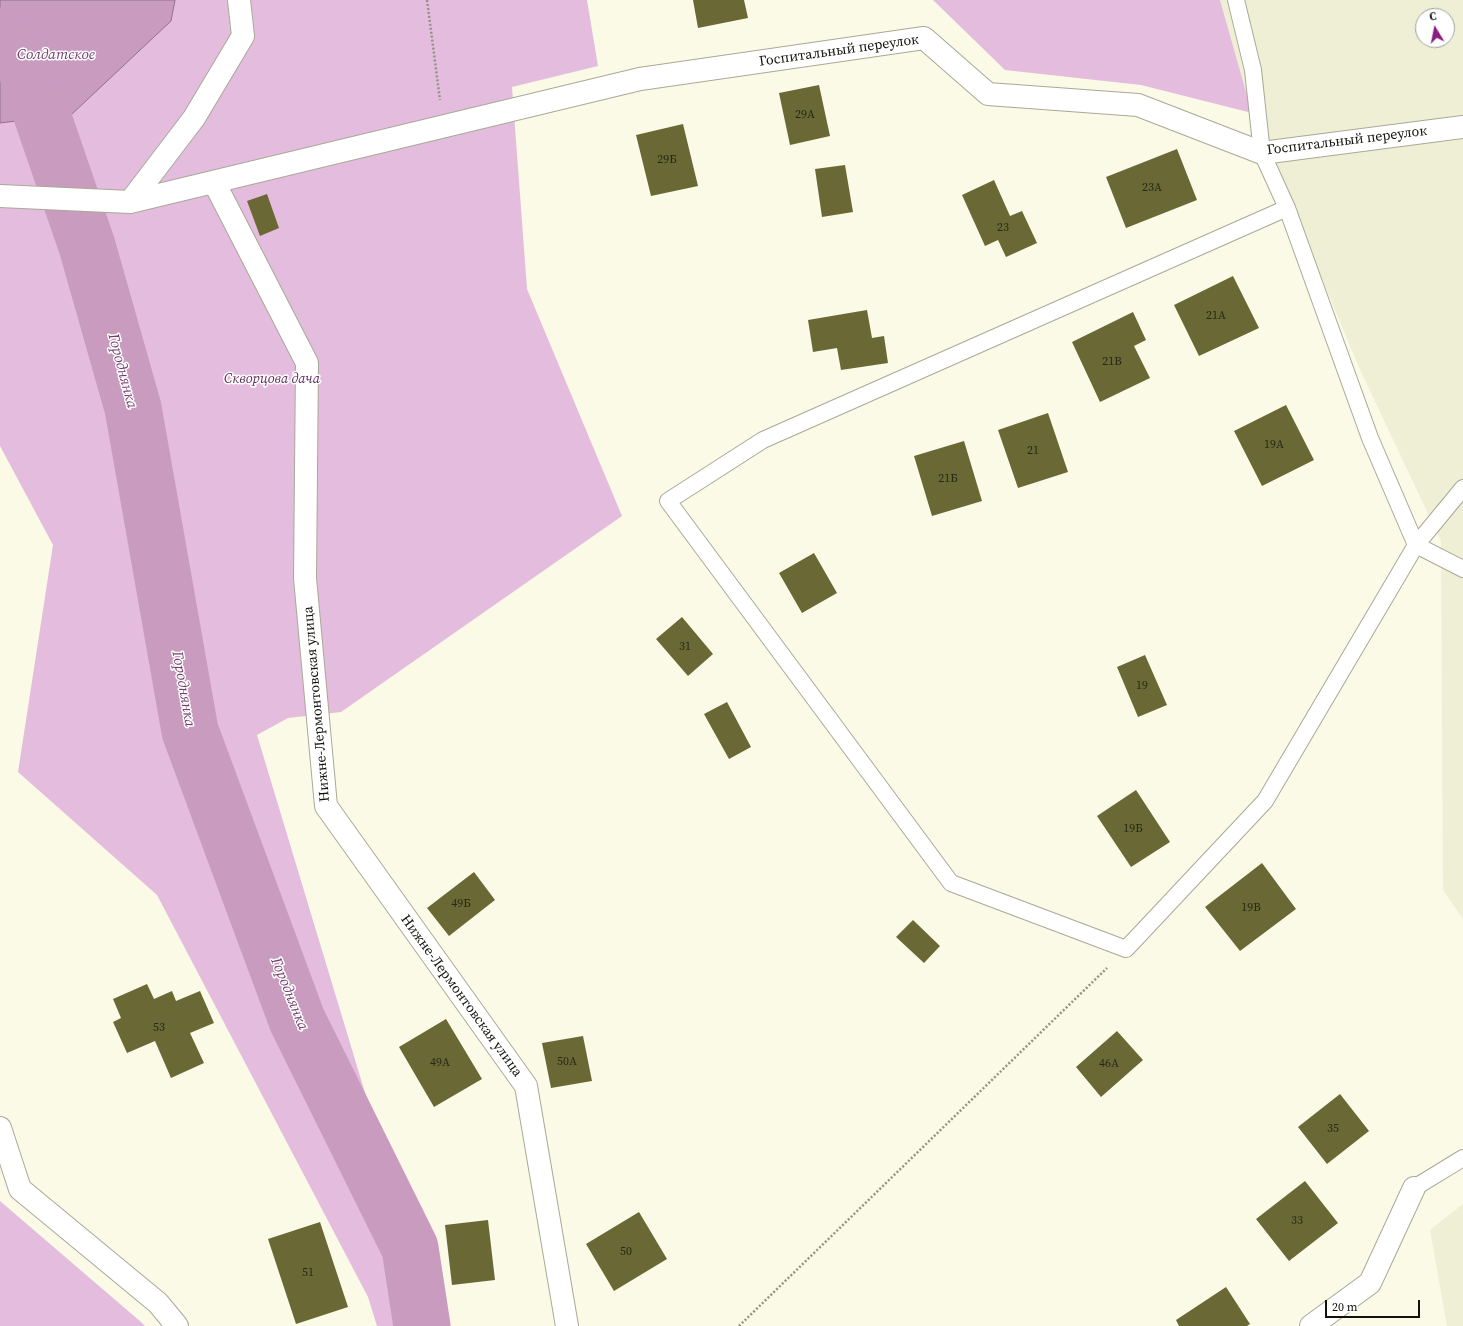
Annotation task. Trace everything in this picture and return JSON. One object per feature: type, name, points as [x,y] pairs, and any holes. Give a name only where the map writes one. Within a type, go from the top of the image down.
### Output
[{"type":"street","points":[[130,202],[194,118],[243,36],[239,0]]},
{"type":"street","name":"Госпитальный переулок","points":[[0,196],[130,202],[640,79],[924,38],[988,94],[1138,105],[1262,153],[1463,127]]},
{"type":"street","name":"Нижне-Лермонтовская улица","points":[[214,182],[307,363],[305,578],[326,806],[526,1086],[567,1326]]},
{"type":"street","points":[[0,1128],[20,1189],[158,1303],[177,1326]]},
{"type":"street","points":[[1311,1326],[1370,1283],[1414,1188]]},
{"type":"lane","points":[[1236,0],[1252,70],[1262,153],[1287,208],[1370,438],[1416,544],[1463,570]]},
{"type":"lane","points":[[1287,208],[763,440],[668,501],[951,883],[1126,949],[1265,801],[1416,544],[1463,488]]},
{"type":"lane","points":[[1414,1188],[1463,1158]]},
{"type":"path","points":[[427,0],[444,126]]},
{"type":"path","points":[[739,1326],[1126,949]]},
{"type":"shaded area","points":[[1220,0],[1463,0],[1463,919],[1443,890],[1441,541],[1362,374],[1252,113]]},
{"type":"shaded area","points":[[1463,1204],[1463,1326],[1447,1326],[1430,1230]]},
{"type":"green space","name":"Скворцова дача","points":[[0,0],[587,0],[598,66],[512,87],[527,289],[622,516],[341,712],[288,718],[257,735],[430,1308],[438,1326],[377,1326],[368,1297],[157,895],[18,772],[53,545],[0,446]]},
{"type":"green space","points":[[933,0],[1220,0],[1252,113],[1141,85],[1005,70]]},
{"type":"green space","points":[[0,1201],[141,1322],[145,1326],[0,1326]]},
{"type":"water","name":"Солдатское","points":[[0,0],[175,0],[171,21],[72,114],[0,123]]},
{"type":"building","points":[[693,0],[744,0],[748,18],[698,28]]},
{"type":"building","points":[[819,85],[830,136],[790,145],[779,93]]},
{"type":"building","points":[[683,124],[698,186],[651,196],[636,135]]},
{"type":"building","points":[[1177,149],[1197,200],[1126,228],[1106,177]]},
{"type":"building","points":[[845,165],[853,212],[822,217],[815,169]]},
{"type":"building","points":[[994,180],[1010,216],[1022,211],[1037,243],[1006,257],[998,240],[985,246],[962,195]]},
{"type":"building","points":[[267,194],[279,228],[260,236],[247,201]]},
{"type":"building","points":[[1233,276],[1259,328],[1199,356],[1174,305]]},
{"type":"building","points":[[867,310],[872,338],[884,336],[888,363],[841,370],[837,348],[813,352],[808,320]]},
{"type":"building","points":[[1133,312],[1146,340],[1134,346],[1150,378],[1100,402],[1072,342]]},
{"type":"building","points":[[1286,405],[1314,460],[1262,486],[1234,431]]},
{"type":"building","points":[[1048,413],[1068,472],[1018,488],[998,430]]},
{"type":"building","points":[[964,441],[982,501],[932,516],[914,456]]},
{"type":"building","points":[[814,553],[837,593],[802,613],[779,573]]},
{"type":"building","points":[[682,617],[713,654],[688,676],[656,639]]},
{"type":"building","points":[[1145,655],[1167,705],[1138,717],[1117,667]]},
{"type":"building","points":[[727,702],[751,747],[729,759],[704,714]]},
{"type":"building","points":[[1136,790],[1170,842],[1131,867],[1097,816]]},
{"type":"building","points":[[1262,863],[1296,909],[1240,951],[1205,907]]},
{"type":"building","points":[[474,872],[495,900],[449,936],[427,908]]},
{"type":"building","points":[[913,920],[940,946],[924,963],[896,937]]},
{"type":"building","points":[[147,984],[154,999],[172,991],[176,1001],[200,991],[214,1023],[190,1033],[204,1063],[171,1078],[155,1041],[127,1053],[113,1022],[121,1018],[113,999]]},
{"type":"building","points":[[446,1019],[482,1079],[434,1107],[399,1047]]},
{"type":"building","points":[[1117,1031],[1143,1060],[1101,1097],[1076,1067]]},
{"type":"building","points":[[583,1036],[592,1081],[551,1088],[542,1043]]},
{"type":"building","points":[[1340,1094],[1369,1131],[1327,1164],[1298,1127]]},
{"type":"building","points":[[1305,1181],[1338,1223],[1289,1261],[1256,1219]]},
{"type":"building","points":[[639,1212],[667,1259],[614,1291],[586,1244]]},
{"type":"building","points":[[488,1220],[495,1280],[452,1285],[445,1225]]},
{"type":"building","points":[[320,1222],[348,1307],[296,1324],[268,1239]]},
{"type":"building","points":[[1226,1287],[1250,1324],[1247,1326],[1179,1326],[1176,1320]]},
{"type":"waterway","name":"Городнянка","points":[[0,36],[21,54],[87,246],[133,408],[190,731],[297,1020],[410,1248],[422,1326]]}]
